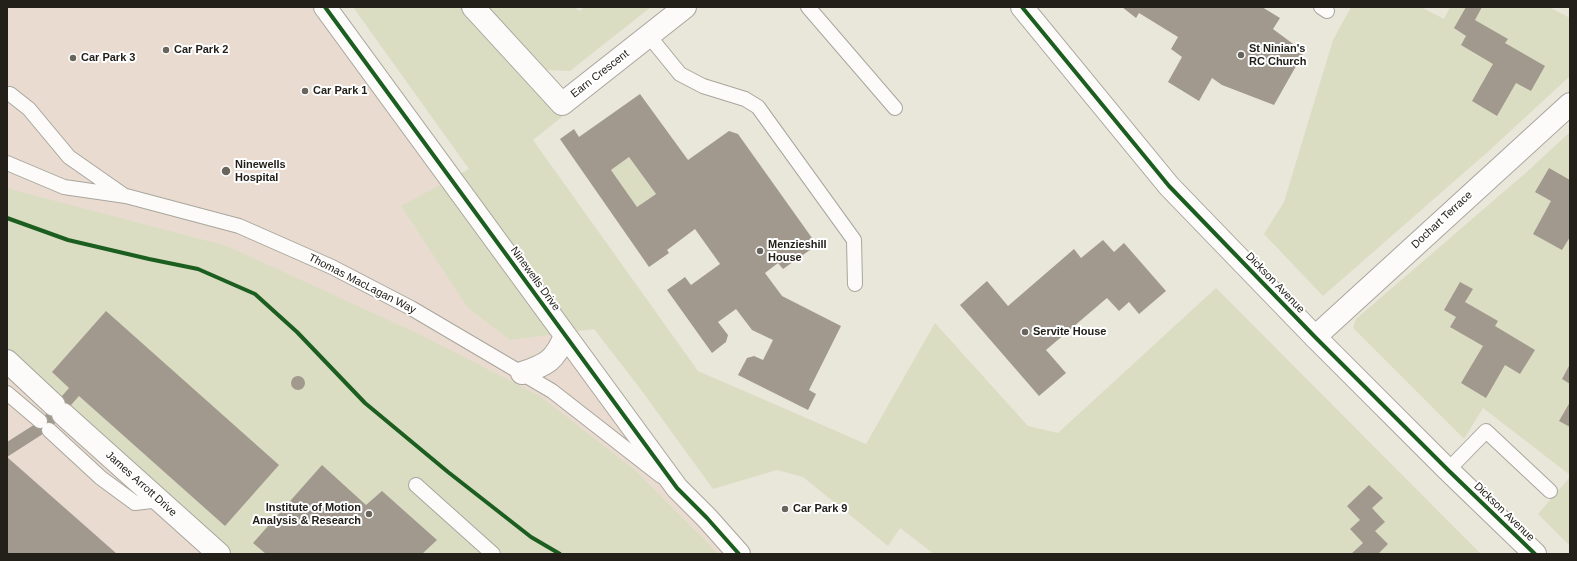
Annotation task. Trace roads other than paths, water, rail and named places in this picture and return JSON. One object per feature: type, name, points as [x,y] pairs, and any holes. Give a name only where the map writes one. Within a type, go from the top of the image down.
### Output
[{"type":"street","name":"Ninewells Drive","points":[[326,7],[677,488],[708,518],[739,554]]},
{"type":"street","name":"Earn Crescent","points":[[473,7],[562,104],[685,7]]},
{"type":"street","name":"Dickson Avenue","points":[[1022,7],[1169,186],[1315,337],[1448,470],[1535,554]]},
{"type":"street","name":"Dochart Terrace","points":[[1315,337],[1570,104]]},
{"type":"street","points":[[522,373],[542,367],[559,352],[565,336]]},
{"type":"street","name":"James Arrott Drive","points":[[7,361],[52,417],[160,500],[219,554]]},
{"type":"lane","points":[[808,7],[895,108]]},
{"type":"lane","points":[[649,36],[680,74],[703,86],[745,99],[758,107],[854,240],[855,284]]},
{"type":"lane","points":[[7,94],[10,94],[29,109],[69,157],[126,196]]},
{"type":"lane","name":"Thomas MacLagan Way","points":[[7,163],[64,187],[126,196],[239,226],[332,267],[411,308],[552,391],[677,488]]},
{"type":"lane","points":[[7,393],[52,417]]},
{"type":"lane","points":[[1448,470],[1486,431],[1550,492]]},
{"type":"lane","points":[[416,484],[493,554]]},
{"type":"place","name":"Car Park 2","points":[[166,50]]},
{"type":"place","name":"St Ninian's RC Church","points":[[1241,55]]},
{"type":"place","name":"Car Park 3","points":[[73,58]]},
{"type":"place","name":"Car Park 1","points":[[305,91]]},
{"type":"place","name":"Ninewells Hospital","points":[[226,171]]},
{"type":"place","name":"Menzieshill House","points":[[760,251]]},
{"type":"place","name":"Servite House","points":[[1025,332]]},
{"type":"place","name":"Car Park 9","points":[[785,509]]},
{"type":"place","name":"Institute of Motion Analysis & Research","points":[[369,514]]}]
